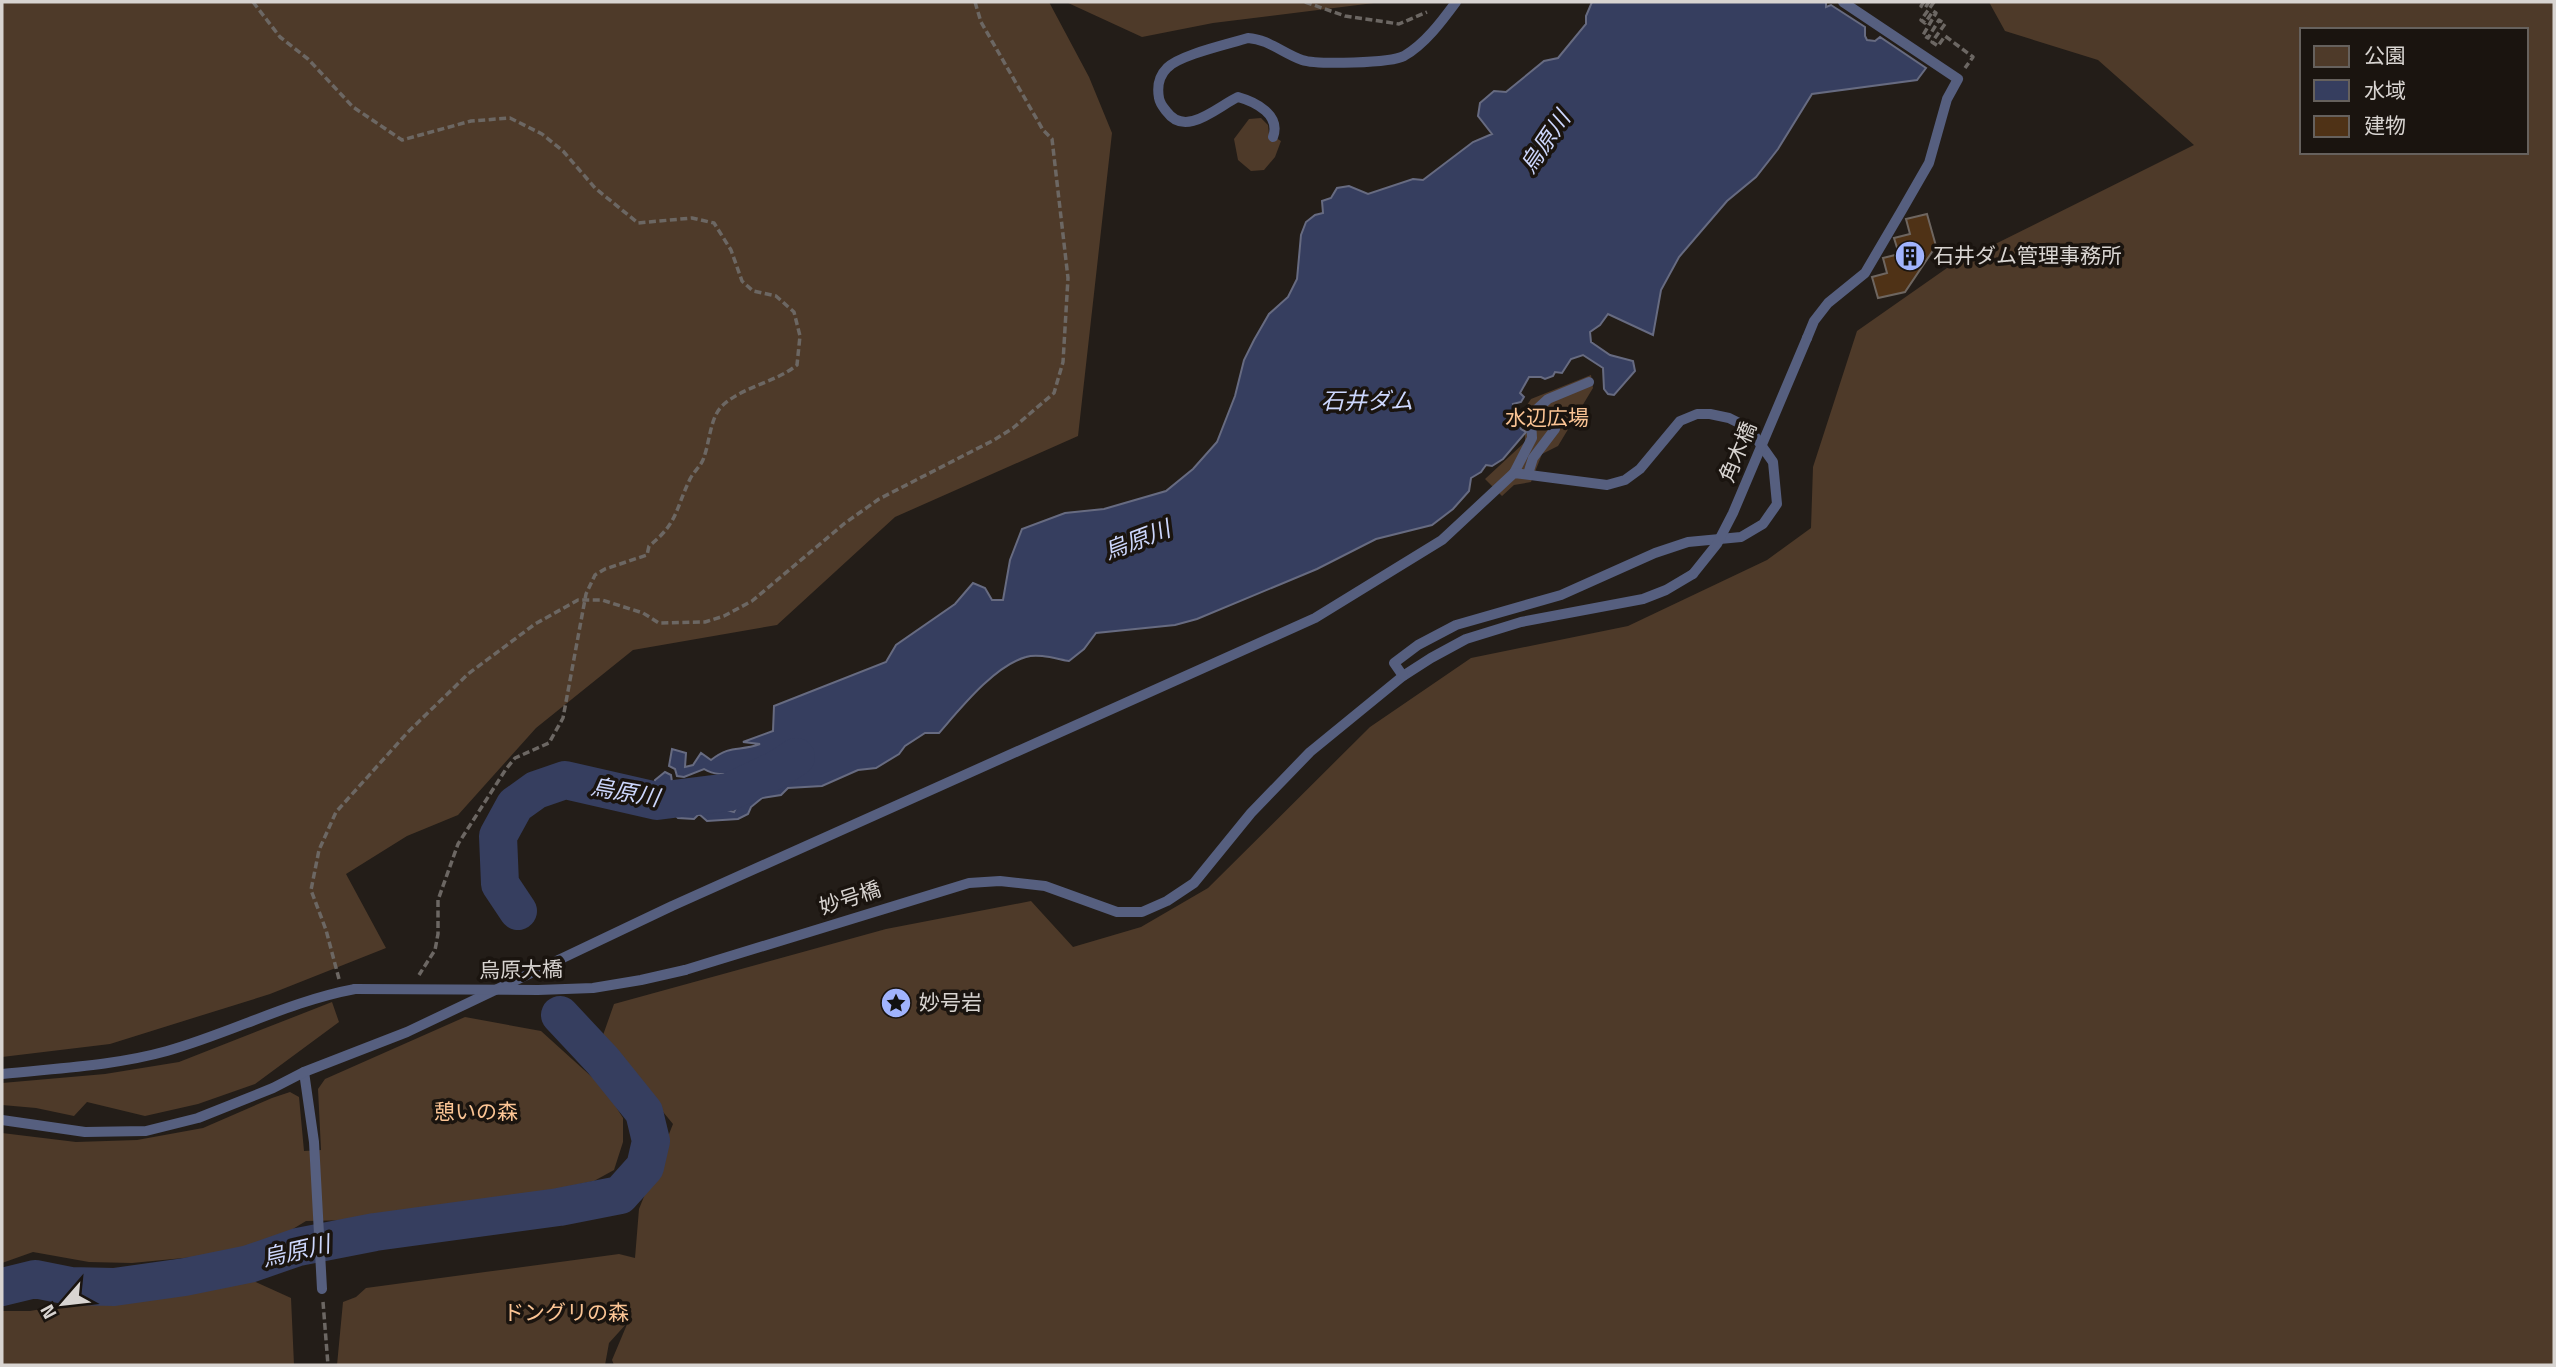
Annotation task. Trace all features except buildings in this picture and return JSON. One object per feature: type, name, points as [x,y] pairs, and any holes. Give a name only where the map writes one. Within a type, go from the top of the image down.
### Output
[{"type":"lane","points":[[1273,137],[1275,132],[1272,119],[1263,107],[1238,97],[1199,120],[1189,122],[1169,116],[1160,103],[1160,78],[1173,63],[1248,38],[1257,39],[1290,56],[1308,61],[1340,63],[1396,59],[1413,49],[1443,21],[1455,2]]},
{"type":"lane","name":"角木橋","points":[[1693,574],[1717,544],[1733,513],[1814,321],[1828,303],[1865,273],[1929,163],[1947,99],[1958,79],[1843,2]]},
{"type":"lane","points":[[2,1120],[85,1132],[146,1131],[198,1118],[273,1088],[304,1072],[407,1032],[672,906],[1315,618],[1442,540],[1514,473],[1532,438],[1531,419],[1535,411],[1548,399],[1589,382]]},
{"type":"lane","points":[[1403,677],[1394,663],[1418,645],[1456,625],[1561,595],[1654,552],[1688,542],[1741,537],[1763,524],[1777,504],[1773,462],[1749,428],[1728,418],[1710,414],[1697,414],[1680,421],[1640,469],[1625,480],[1607,485],[1514,473]]},
{"type":"lane","points":[[1528,474],[1533,458],[1555,429]]},
{"type":"lane","name":"妙号橋","points":[[684,970],[969,883],[1000,881],[1045,886],[1117,912],[1142,912],[1167,901],[1194,883],[1251,813],[1310,752],[1403,677],[1431,658],[1466,639],[1521,622],[1643,599],[1666,590],[1693,574]]},
{"type":"lane","name":"烏原大橋","points":[[2,1074],[97,1066],[166,1051],[341,991],[593,988],[684,970]]},
{"type":"lane","points":[[304,1072],[314,1142],[322,1289]]},
{"type":"path","points":[[253,2],[280,37],[308,59],[353,107],[402,140],[471,121],[510,118],[542,134],[563,151],[595,188],[638,223],[692,218],[714,223],[732,250],[742,281],[753,292],[776,296],[794,312],[800,335],[797,365],[786,375],[740,394],[720,408],[704,460],[691,477],[680,507],[666,532],[649,546],[647,555],[595,575],[585,600],[563,718],[549,743],[515,758],[458,844],[438,900],[435,950],[413,984]]},
{"type":"path","points":[[341,991],[326,930],[311,890],[318,850],[336,812],[408,732],[468,674],[535,624],[578,600],[602,600],[643,613],[659,623],[705,622],[724,616],[752,601],[845,523],[879,499],[994,440],[1022,422],[1054,393],[1063,362],[1068,278],[1052,139],[1043,130],[981,22],[975,2]]},
{"type":"path","points":[[1305,2],[1345,16],[1399,24],[1433,8]]},
{"type":"path","points":[[1929,2],[1921,20],[1925,23],[1933,11],[1936,13],[1923,34],[1928,38],[1939,20],[1945,24],[1932,42],[1938,46],[1945,36],[1963,50]]},
{"type":"path","points":[[322,1289],[328,1365]]},
{"type":"green space","points":[[2,2],[1049,2],[1089,77],[1112,133],[1078,436],[895,517],[777,625],[633,650],[536,728],[458,815],[407,836],[346,874],[386,948],[270,994],[110,1044],[2,1057]]},
{"type":"green space","points":[[1066,2],[1382,2],[1213,23],[1142,37]]},
{"type":"green space","name":"ドングリの森","points":[[1989,2],[2554,2],[2554,1365],[614,1365],[612,1360],[628,1322],[609,1343],[605,1365],[337,1365],[343,1302],[356,1297],[366,1288],[619,1254],[635,1258],[639,1209],[673,1124],[602,1038],[614,1004],[886,929],[1031,901],[1073,947],[1141,927],[1208,888],[1370,727],[1471,658],[1628,626],[1767,560],[1811,528],[1813,467],[1857,331],[1947,268],[2194,145],[2098,60],[2005,31]]},
{"type":"green space","points":[[1261,118],[1268,125],[1269,134],[1281,141],[1275,157],[1264,170],[1251,171],[1238,160],[1234,139],[1249,119]]},
{"type":"green space","name":"水辺広場","points":[[1591,375],[1593,388],[1558,446],[1542,454],[1531,482],[1514,485],[1502,496],[1485,479],[1525,442],[1525,408],[1531,399]]},
{"type":"green space","points":[[332,1002],[339,1022],[255,1084],[198,1104],[145,1116],[87,1102],[74,1116],[36,1108],[2,1105],[2,1083],[105,1074],[179,1062]]},
{"type":"green space","name":"憩いの森","points":[[465,1017],[541,1031],[604,1088],[623,1118],[623,1142],[614,1170],[594,1181],[460,1209],[353,1220],[306,1221],[283,1235],[235,1253],[132,1263],[89,1262],[33,1252],[2,1263],[2,1133],[76,1142],[137,1140],[203,1128],[290,1092],[299,1097],[304,1151],[321,1150],[318,1089],[325,1079]]},
{"type":"green space","points":[[240,1275],[291,1298],[294,1365],[2,1365],[2,1311],[30,1311]]},
{"type":"water","name":"石井ダム","points":[[1592,2],[1826,2],[1826,7],[1831,5],[1865,27],[1867,40],[1875,41],[1880,37],[1926,68],[1917,80],[1812,94],[1778,149],[1756,177],[1727,201],[1679,257],[1661,290],[1653,335],[1608,314],[1600,325],[1590,332],[1591,342],[1610,355],[1633,361],[1635,371],[1614,395],[1608,394],[1604,389],[1603,368],[1583,355],[1571,359],[1562,373],[1555,372],[1553,376],[1545,379],[1529,377],[1520,393],[1524,397],[1521,402],[1513,404],[1521,429],[1526,432],[1503,459],[1492,466],[1486,465],[1471,478],[1469,491],[1453,509],[1432,525],[1376,539],[1317,569],[1197,619],[1175,625],[1096,633],[1084,649],[1069,661],[1036,656],[1014,662],[978,689],[939,733],[925,733],[876,768],[858,770],[822,786],[788,788],[781,795],[762,798],[751,807],[748,814],[738,819],[707,821],[699,814],[694,819],[678,818],[672,812],[668,815],[665,813],[667,809],[664,806],[659,809],[666,795],[657,794],[653,790],[655,780],[665,772],[671,775],[673,789],[681,782],[688,785],[687,792],[676,803],[685,802],[698,810],[710,805],[734,812],[736,808],[696,794],[711,784],[728,778],[745,794],[753,773],[722,774],[704,769],[684,777],[677,776],[675,769],[669,766],[672,749],[686,753],[685,767],[693,765],[701,753],[711,760],[730,750],[760,744],[743,742],[773,731],[774,706],[886,662],[896,645],[955,604],[973,583],[985,588],[992,600],[1003,600],[1010,560],[1022,529],[1065,513],[1104,509],[1166,491],[1193,469],[1217,442],[1235,396],[1244,360],[1254,340],[1269,314],[1288,297],[1297,279],[1301,235],[1306,222],[1323,213],[1322,201],[1331,198],[1337,188],[1349,186],[1368,194],[1413,179],[1423,180],[1473,142],[1492,134],[1478,116],[1480,103],[1494,91],[1506,92],[1544,61],[1558,58],[1586,24],[1586,16]]},
{"type":"waterway","name":"烏原川","points":[[518,911],[500,884],[498,836],[515,805],[536,790],[565,780],[657,801],[729,792],[778,769],[796,757]]},
{"type":"waterway","name":"烏原川","points":[[2,1287],[35,1279],[70,1286],[114,1287],[185,1277],[249,1264],[298,1247],[375,1232],[559,1207],[620,1195],[645,1167],[651,1141],[644,1112],[603,1061],[560,1015]]},
{"type":"place","name":"石井ダム管理事務所","points":[[1910,256]]},
{"type":"place","name":"妙号岩","points":[[896,1003]]}]
